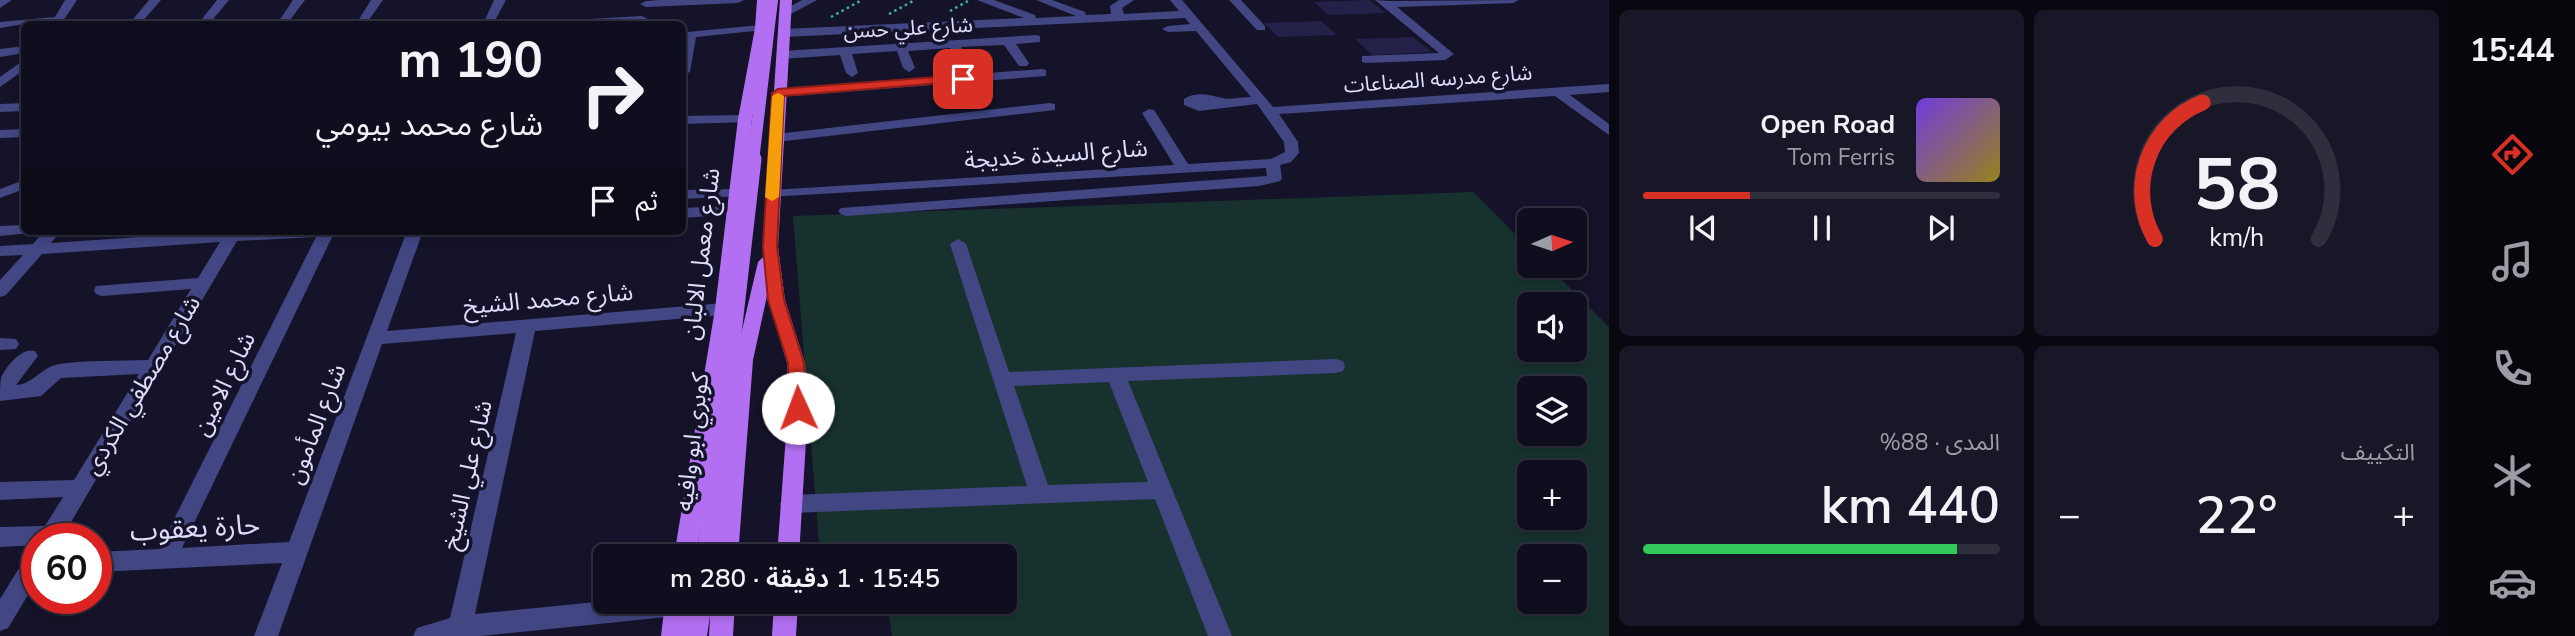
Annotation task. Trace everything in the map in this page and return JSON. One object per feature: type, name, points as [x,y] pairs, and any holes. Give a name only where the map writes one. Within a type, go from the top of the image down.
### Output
[{"type":"main road","name":"شارع معمل الالبان","points":[[687,544],[722,318],[745,119],[761,28],[763,0]]},
{"type":"main road","name":"كوبري ابو وافيه","points":[[708,544],[772,0]]},
{"type":"main road","points":[[785,7],[770,247],[776,300],[796,363],[798,408],[789,544]]},
{"type":"main road","points":[[743,151],[775,144]]},
{"type":"main road","name":"كوبري ابو وافيه","points":[[728,544],[744,360],[770,247]]},
{"type":"main road","points":[[697,544],[722,318]]},
{"type":"main road","points":[[673,636],[676,614]]},
{"type":"main road","points":[[695,636],[699,614]]},
{"type":"main road","points":[[720,636],[722,614]]},
{"type":"main road","points":[[784,635],[785,614]]},
{"type":"street","points":[[0,5],[6,0]]},
{"type":"street","points":[[58,21],[71,0]]},
{"type":"street","points":[[137,21],[155,0]]},
{"type":"street","points":[[206,21],[223,0]]},
{"type":"street","points":[[284,21],[299,0]]},
{"type":"street","points":[[363,21],[377,0]]},
{"type":"street","points":[[490,21],[500,0]]},
{"type":"street","points":[[641,21],[646,2],[738,0]]},
{"type":"street","points":[[785,7],[811,0]]},
{"type":"street","points":[[983,0],[1037,20]]},
{"type":"street","points":[[1042,0],[1091,17],[1189,15]]},
{"type":"street","points":[[1120,16],[1116,13],[1116,6],[1128,0]]},
{"type":"street","points":[[846,211],[1259,182],[1275,178],[1272,163],[1286,159],[1292,153],[1291,142],[1266,105],[1176,0]]},
{"type":"street","points":[[1235,0],[1261,28]]},
{"type":"street","points":[[1383,2],[1513,0]]},
{"type":"street","points":[[1366,59],[1447,56],[1446,52],[1383,2]]},
{"type":"street","points":[[785,33],[1037,20],[1079,23],[1091,17]]},
{"type":"street","points":[[0,25],[21,24]]},
{"type":"street","points":[[1168,29],[1199,27]]},
{"type":"street","points":[[686,61],[691,34],[761,28]]},
{"type":"street","name":"شارع علي حسن","points":[[782,55],[1036,39]]},
{"type":"street","points":[[1008,41],[1023,63]]},
{"type":"street","points":[[954,44],[964,68]]},
{"type":"street","points":[[901,47],[909,68]]},
{"type":"street","points":[[0,53],[21,50]]},
{"type":"street","points":[[845,51],[852,73]]},
{"type":"street","points":[[0,84],[21,67]]},
{"type":"street","points":[[778,93],[1042,73]]},
{"type":"street","points":[[0,84],[21,84]]},
{"type":"street","name":"شارع مدرسه الصناعات","points":[[1220,102],[1266,105],[1609,88]]},
{"type":"street","points":[[1558,92],[1608,129]]},
{"type":"street","points":[[0,108],[21,107]]},
{"type":"street","points":[[775,144],[1050,107]]},
{"type":"street","points":[[1149,113],[1184,169]]},
{"type":"street","points":[[686,121],[745,119]]},
{"type":"street","points":[[2,135],[21,133]]},
{"type":"street","name":"شارع السيدة خديجة","points":[[772,194],[1272,163]]},
{"type":"street","points":[[0,194],[21,185]]},
{"type":"street","points":[[686,196],[735,202]]},
{"type":"street","points":[[686,212],[735,202]]},
{"type":"street","points":[[0,232],[21,230]]},
{"type":"street","points":[[0,291],[50,235]]},
{"type":"street","points":[[0,251],[221,235]]},
{"type":"street","name":"شارع مصطفي الكردي","points":[[59,523],[233,235]]},
{"type":"street","name":"شارع الامين","points":[[165,558],[324,235]]},
{"type":"street","name":"شارع المأمون","points":[[266,636],[414,235]]},
{"type":"street","points":[[958,244],[1040,494]]},
{"type":"street","points":[[102,290],[204,283]]},
{"type":"street","name":"شارع محمد الشيخ","points":[[377,338],[527,325],[722,318]]},
{"type":"street","name":"شارع علي الشيخ","points":[[458,632],[527,325]]},
{"type":"street","points":[[0,393],[29,356]]},
{"type":"street","points":[[0,393],[34,391],[58,371],[154,366]]},
{"type":"street","points":[[1002,379],[1336,366]]},
{"type":"street","points":[[1116,375],[1220,636]]},
{"type":"street","points":[[0,491],[80,488]]},
{"type":"street","points":[[791,504],[1162,490]]},
{"type":"street","points":[[0,537],[21,537]]},
{"type":"street","name":"حارة يعقوب","points":[[112,561],[296,552]]},
{"type":"street","points":[[0,620],[10,587]]},
{"type":"street","points":[[425,636],[599,614]]},
{"type":"path","points":[[814,32],[822,22],[862,0]]},
{"type":"green space","points":[[1473,192],[1517,236],[1517,278],[1560,278],[1574,292],[1517,292],[1517,362],[1587,362],[1587,305],[1609,327],[1609,636],[892,636],[889,614],[1017,614],[1017,544],[819,544],[793,216]]},
{"type":"building","points":[[1369,0],[1386,13],[1329,15],[1314,2]]},
{"type":"building","points":[[1321,21],[1337,35],[1278,37],[1264,23]]},
{"type":"building","points":[[1413,37],[1432,52],[1372,55],[1355,39]]},
{"type":"slow traffic","points":[[772,197],[778,96]]},
{"type":"route","points":[[798,408],[796,363],[776,300],[770,247],[778,93],[963,79]]}]
